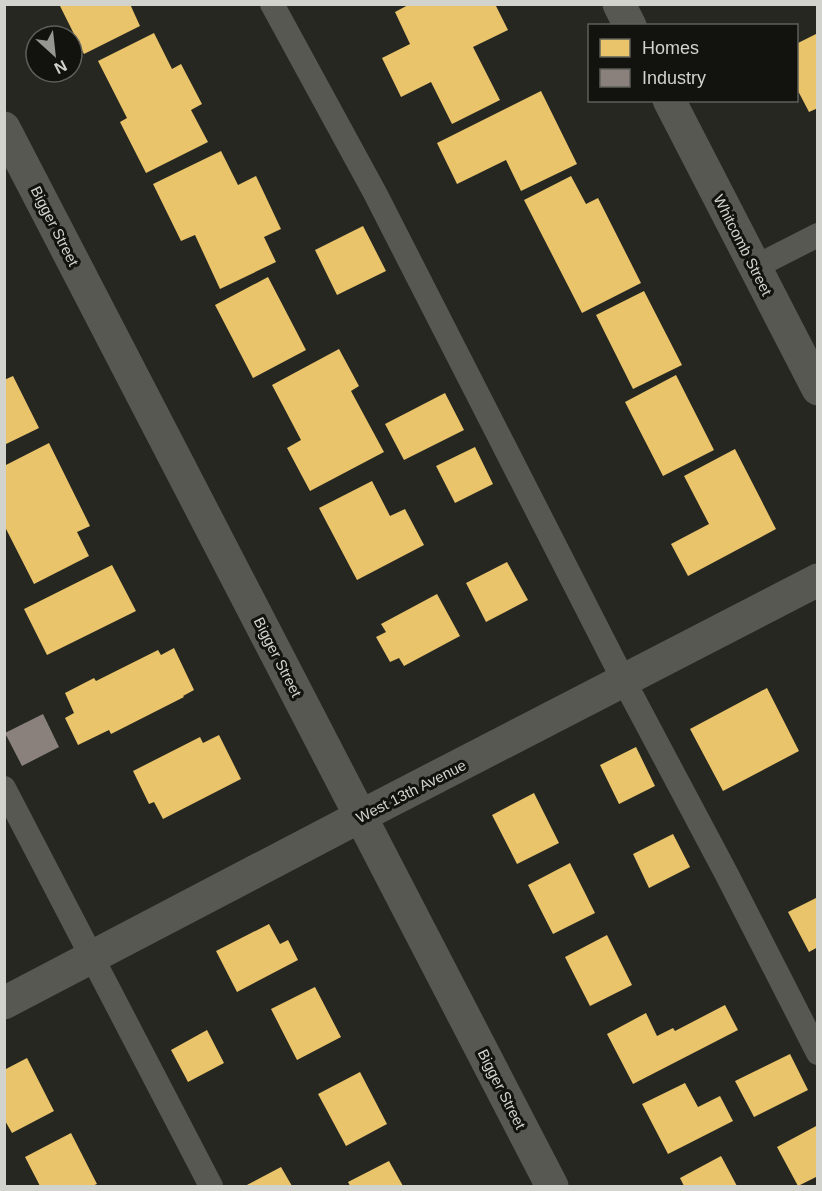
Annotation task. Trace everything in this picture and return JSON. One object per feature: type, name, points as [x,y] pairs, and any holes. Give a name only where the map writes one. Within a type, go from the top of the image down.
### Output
[{"type":"street","points":[[619,4],[629,24]]},
{"type":"street","name":"Whitcomb Street","points":[[670,102],[818,389]]},
{"type":"street","name":"Bigger Street","points":[[4,128],[552,1186]]},
{"type":"street","name":"West 13th Avenue","points":[[4,1003],[818,580]]},
{"type":"lane","points":[[272,4],[375,193],[624,681],[818,1053]]},
{"type":"lane","points":[[755,267],[818,235]]},
{"type":"lane","points":[[4,788],[212,1186]]},
{"type":"building: Homes","points":[[59,4],[130,4],[140,26],[84,54],[84,24],[69,24]]},
{"type":"building: Homes","points":[[410,4],[495,4],[508,30],[473,47],[500,100],[452,124],[431,82],[401,97],[382,58],[410,44],[395,12]]},
{"type":"building: Homes","points":[[154,33],[172,69],[181,64],[202,104],[191,110],[208,142],[146,173],[120,122],[127,118],[98,61]]},
{"type":"building: Homes","points":[[818,33],[818,108],[809,112],[798,91],[798,43]]},
{"type":"building: Homes","points":[[541,91],[577,164],[521,191],[506,160],[457,184],[437,143]]},
{"type":"building: Homes","points":[[221,151],[238,185],[256,176],[281,229],[264,237],[276,262],[220,289],[195,235],[181,241],[153,184]]},
{"type":"building: Homes","points":[[571,176],[586,204],[598,198],[641,283],[582,313],[524,200]]},
{"type":"building: Homes","points":[[363,226],[386,271],[337,295],[315,250]]},
{"type":"building: Homes","points":[[268,277],[306,350],[253,378],[215,305]]},
{"type":"building: Homes","points":[[644,291],[682,365],[633,389],[596,315]]},
{"type":"building: Homes","points":[[339,349],[359,386],[351,391],[384,452],[310,491],[287,448],[301,440],[272,385]]},
{"type":"building: Homes","points":[[676,375],[714,450],[663,476],[625,402]]},
{"type":"building: Homes","points":[[13,376],[39,428],[4,445],[4,380]]},
{"type":"building: Homes","points":[[445,393],[464,430],[404,460],[385,424]]},
{"type":"building: Homes","points":[[49,443],[90,526],[77,532],[89,556],[34,584],[4,525],[4,466]]},
{"type":"building: Homes","points":[[475,447],[493,484],[455,503],[436,466]]},
{"type":"building: Homes","points":[[735,449],[776,529],[688,576],[671,544],[709,524],[684,476]]},
{"type":"building: Homes","points":[[372,481],[390,516],[405,509],[424,545],[357,580],[319,508]]},
{"type":"building: Homes","points":[[507,562],[528,600],[486,622],[466,583]]},
{"type":"building: Homes","points":[[112,565],[136,611],[47,655],[24,609]]},
{"type":"building: Homes","points":[[437,594],[460,636],[404,666],[399,658],[390,662],[376,637],[386,632],[381,624]]},
{"type":"building: Homes","points":[[174,648],[194,690],[111,734],[109,730],[78,745],[65,718],[74,713],[65,693],[94,678],[96,681],[158,650],[161,655]]},
{"type":"building: Homes","points":[[767,688],[799,751],[723,791],[690,729]]},
{"type":"building: Homes","points":[[219,735],[241,779],[163,819],[154,802],[149,804],[133,771],[200,737],[203,743]]},
{"type":"building: Homes","points":[[636,747],[655,786],[619,804],[600,765]]},
{"type":"building: Homes","points":[[534,793],[559,843],[517,864],[492,815]]},
{"type":"building: Homes","points":[[673,834],[690,867],[649,888],[633,854]]},
{"type":"building: Homes","points":[[570,863],[595,913],[553,934],[528,885]]},
{"type":"building: Homes","points":[[818,897],[818,947],[809,952],[788,912]]},
{"type":"building: Homes","points":[[269,924],[280,944],[288,940],[298,960],[237,992],[216,951]]},
{"type":"building: Homes","points":[[607,935],[632,985],[590,1006],[565,957]]},
{"type":"building: Homes","points":[[315,987],[341,1037],[297,1060],[271,1009]]},
{"type":"building: Homes","points":[[725,1005],[738,1030],[633,1084],[607,1034],[646,1013],[657,1036],[673,1028],[675,1031]]},
{"type":"building: Homes","points":[[207,1030],[224,1063],[188,1082],[171,1050]]},
{"type":"building: Homes","points":[[790,1054],[808,1090],[754,1117],[735,1081]]},
{"type":"building: Homes","points":[[27,1058],[54,1111],[12,1133],[4,1119],[4,1070]]},
{"type":"building: Homes","points":[[360,1072],[387,1124],[346,1146],[318,1094]]},
{"type":"building: Homes","points":[[685,1083],[698,1107],[720,1096],[733,1121],[668,1154],[642,1104]]},
{"type":"building: Homes","points":[[818,1125],[818,1176],[798,1186],[777,1147]]},
{"type":"building: Homes","points":[[71,1133],[97,1184],[92,1186],[40,1186],[25,1157]]},
{"type":"building: Homes","points":[[721,1156],[737,1186],[684,1186],[680,1178]]},
{"type":"building: Homes","points":[[389,1161],[403,1186],[350,1186],[348,1182]]},
{"type":"building: Homes","points":[[281,1167],[292,1186],[245,1186]]},
{"type":"building: Industry","points":[[43,714],[59,747],[22,766],[5,733]]}]
